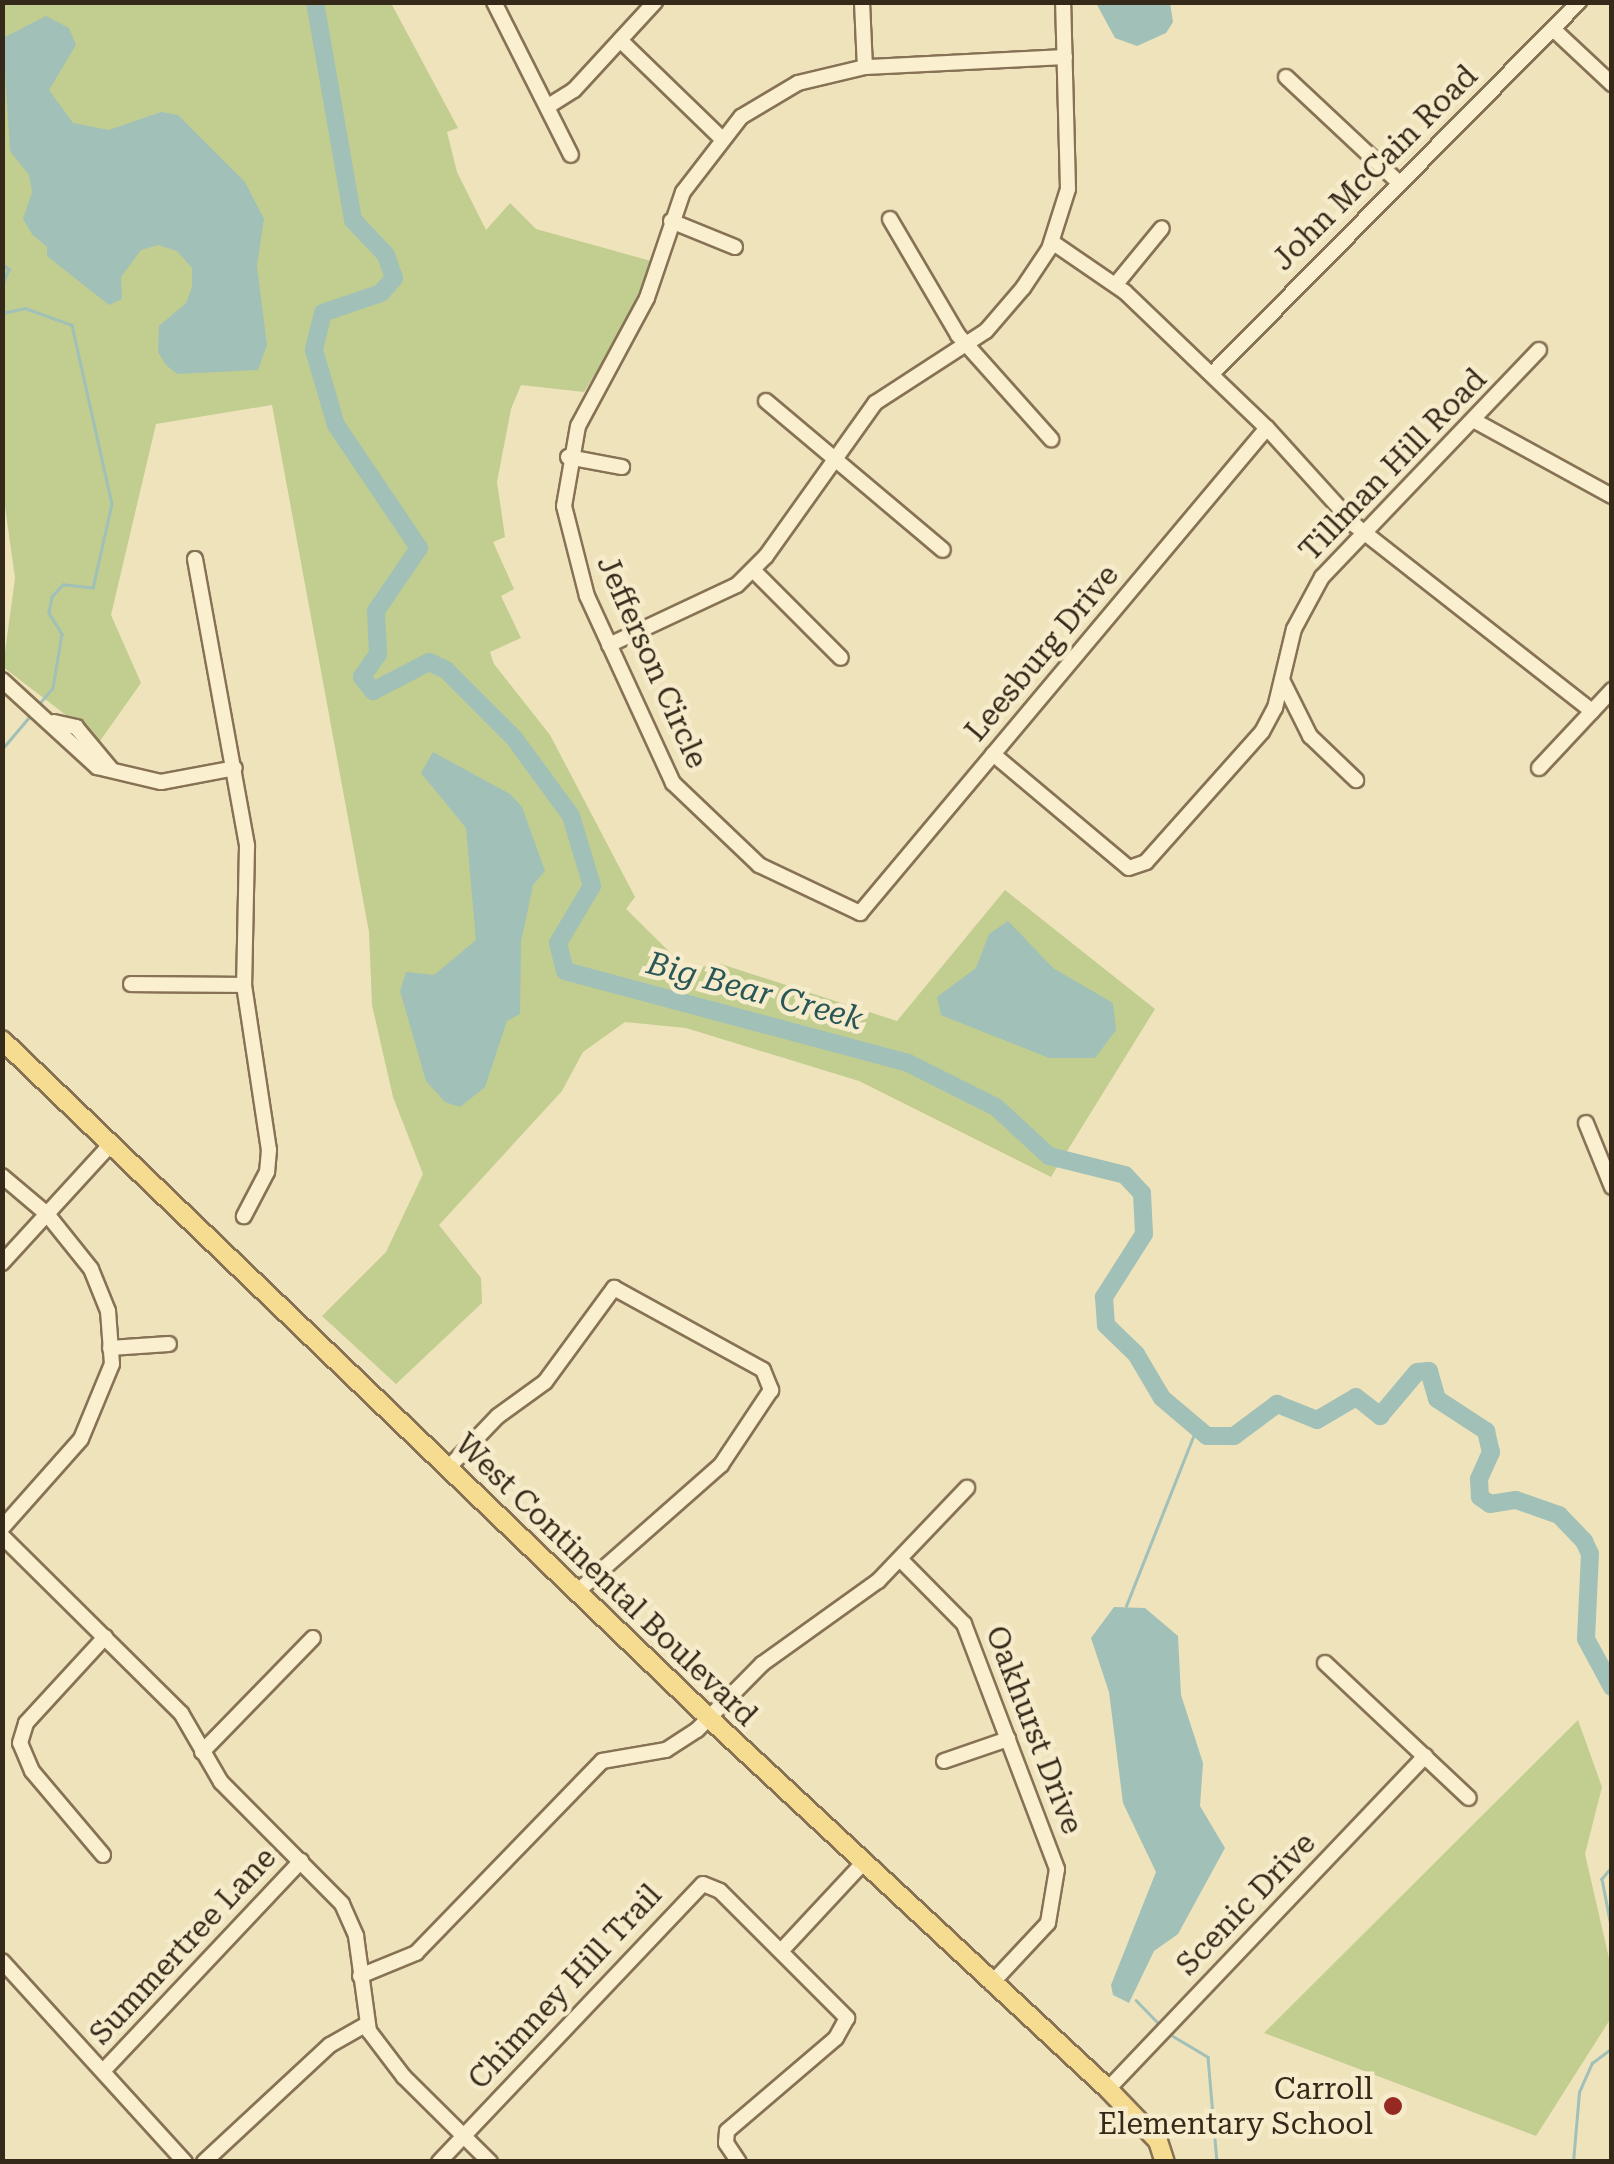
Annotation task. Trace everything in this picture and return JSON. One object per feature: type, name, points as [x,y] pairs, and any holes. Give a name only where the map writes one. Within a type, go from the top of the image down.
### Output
[{"type":"main road","name":"West Continental Boulevard","points":[[2,1040],[450,1466],[708,1718],[1108,2089],[1152,2133],[1164,2162]]},
{"type":"street","points":[[494,2],[550,105],[571,155]]},
{"type":"street","points":[[550,105],[574,90],[655,2]]},
{"type":"street","points":[[862,2],[864,66]]},
{"type":"street","points":[[609,646],[695,610],[753,570],[832,456],[888,389],[966,346],[1002,314],[1052,242],[1070,165],[1063,2]]},
{"type":"street","name":"John McCain Road","points":[[1212,374],[1396,181],[1579,2]]},
{"type":"street","points":[[1553,29],[1612,84]]},
{"type":"street","points":[[620,40],[721,138]]},
{"type":"street","name":"Jefferson Circle","points":[[860,914],[759,865],[695,810],[652,743],[609,646],[568,530],[568,457],[586,410],[648,298],[670,222],[721,138],[779,91],[864,66],[1066,58]]},
{"type":"street","points":[[1286,78],[1396,181]]},
{"type":"street","points":[[890,219],[966,346],[1051,440]]},
{"type":"street","points":[[670,222],[734,247]]},
{"type":"street","points":[[1116,284],[1162,228]]},
{"type":"street","points":[[1052,242],[1116,284],[1267,428],[1364,532],[1592,711]]},
{"type":"street","name":"Tillman Hill Road","points":[[993,754],[1135,870],[1262,732],[1310,596],[1364,532],[1475,421],[1539,350]]},
{"type":"street","points":[[766,401],[944,550]]},
{"type":"street","points":[[1475,421],[1612,496]]},
{"type":"street","name":"Leesburg Drive","points":[[860,914],[1267,428]]},
{"type":"street","points":[[568,457],[622,467]]},
{"type":"street","points":[[195,558],[247,846],[244,985],[269,1150],[267,1172],[244,1216]]},
{"type":"street","points":[[753,570],[841,658]]},
{"type":"street","points":[[2,680],[54,722],[76,727],[111,770],[161,782],[235,768]]},
{"type":"street","points":[[1282,680],[1310,736],[1356,780]]},
{"type":"street","points":[[1539,768],[1612,690]]},
{"type":"street","points":[[130,984],[244,985]]},
{"type":"street","points":[[1586,1123],[1612,1188]]},
{"type":"street","points":[[2,1263],[111,1144]]},
{"type":"street","points":[[2,1176],[47,1214],[102,1289],[110,1348],[109,1379],[93,1422],[2,1528]]},
{"type":"street","points":[[450,1466],[498,1416],[545,1382],[614,1288],[764,1370],[771,1390],[721,1465],[578,1590]]},
{"type":"street","points":[[110,1348],[170,1344]]},
{"type":"street","points":[[360,1976],[416,1953],[602,1761],[666,1750],[708,1718],[762,1664],[844,1608],[900,1558],[967,1488]]},
{"type":"street","points":[[2,1536],[180,1712],[220,1782],[301,1861],[349,1917],[366,2024],[404,2077],[490,2162]]},
{"type":"street","name":"Oakhurst Drive","points":[[900,1558],[964,1624],[1051,1845],[1056,1885],[1048,1924],[991,1984]]},
{"type":"street","points":[[103,1854],[32,1772],[20,1742],[26,1723],[105,1637]]},
{"type":"street","points":[[202,1752],[313,1638]]},
{"type":"street","points":[[1325,1663],[1470,1798]]},
{"type":"street","points":[[944,1760],[1008,1740]]},
{"type":"street","name":"Scenic Drive","points":[[1108,2089],[1424,1756]]},
{"type":"street","name":"Summertree Lane","points":[[105,2070],[301,1861]]},
{"type":"street","points":[[739,2162],[726,2143],[727,2132],[836,2038],[847,2018],[782,1950],[862,1863]]},
{"type":"street","name":"Chimney Hill Trail","points":[[438,2162],[698,1886],[720,1891],[782,1950]]},
{"type":"street","points":[[2,1961],[185,2162]]},
{"type":"street","points":[[204,2162],[330,2046],[366,2024]]},
{"type":"green space","points":[[3,3],[391,3],[458,128],[447,132],[457,172],[486,230],[510,203],[536,229],[651,261],[646,293],[584,392],[521,385],[511,409],[497,482],[505,537],[493,542],[514,589],[501,596],[521,638],[490,652],[494,664],[550,735],[635,897],[626,909],[687,969],[721,964],[897,1021],[1005,890],[1155,1009],[1051,1177],[859,1081],[686,1028],[625,1022],[583,1052],[562,1091],[439,1225],[481,1278],[482,1303],[396,1384],[322,1316],[386,1252],[423,1174],[393,1097],[372,1005],[369,932],[272,405],[156,424],[111,615],[141,683],[100,741],[3,667],[15,578],[2,485]]},
{"type":"green space","points":[[1578,1720],[1602,1787],[1585,1854],[1611,1967],[1611,2018],[1536,2136],[1264,2033]]},
{"type":"water","points":[[1096,3],[1170,3],[1173,22],[1166,33],[1137,46],[1115,38]]},
{"type":"water","points":[[46,16],[69,28],[76,45],[49,90],[73,123],[109,130],[161,112],[178,115],[245,182],[264,219],[257,266],[267,345],[258,370],[177,374],[166,365],[158,352],[159,326],[186,303],[192,287],[192,268],[177,251],[158,245],[141,250],[121,277],[122,299],[109,305],[47,256],[47,247],[23,219],[32,192],[29,175],[10,151],[3,38]]},
{"type":"water","points":[[433,752],[510,794],[522,807],[545,871],[533,885],[521,942],[520,1014],[507,1021],[485,1087],[460,1107],[445,1102],[426,1081],[400,991],[406,972],[434,975],[476,940],[466,828],[421,773]]},
{"type":"water","points":[[1008,921],[1053,968],[1113,1003],[1116,1030],[1095,1058],[1049,1058],[941,1015],[937,997],[976,968],[989,934]]},
{"type":"water","points":[[1114,1607],[1145,1608],[1178,1636],[1181,1695],[1203,1763],[1200,1806],[1225,1848],[1178,1934],[1154,1951],[1129,2003],[1113,1995],[1111,1985],[1156,1872],[1123,1803],[1109,1692],[1091,1638]]},
{"type":"waterway","name":"Big Bear Creek","points":[[315,2],[353,220],[386,255],[394,278],[381,293],[323,313],[314,350],[336,425],[419,548],[376,611],[378,654],[362,677],[373,691],[429,662],[446,670],[514,738],[571,816],[592,886],[558,943],[565,971],[908,1063],[996,1107],[1049,1156],[1125,1175],[1142,1193],[1144,1234],[1104,1297],[1106,1325],[1136,1354],[1162,1398],[1207,1436],[1234,1436],[1277,1404],[1317,1420],[1356,1397],[1380,1416],[1417,1372],[1429,1371],[1437,1399],[1486,1431],[1491,1452],[1479,1479],[1480,1497],[1490,1504],[1516,1500],[1559,1515],[1584,1541],[1590,1554],[1586,1639],[1612,1687]]},
{"type":"waterway","points":[[2,264],[9,269],[2,286]]},
{"type":"waterway","points":[[2,313],[25,308],[72,325],[112,504],[93,588],[63,585],[52,597],[49,613],[62,634],[53,688],[38,706]]},
{"type":"waterway","points":[[2,749],[30,716]]},
{"type":"waterway","points":[[1126,1606],[1196,1429]]},
{"type":"waterway","points":[[1612,1867],[1602,1879],[1612,1931]]},
{"type":"waterway","points":[[1136,2000],[1159,2024]]},
{"type":"waterway","points":[[1173,2036],[1208,2057],[1217,2162]]},
{"type":"waterway","points":[[1573,2162],[1579,2092],[1592,2063],[1612,2048]]},
{"type":"place","name":"Carroll Elementary School","points":[[1393,2106]]}]
